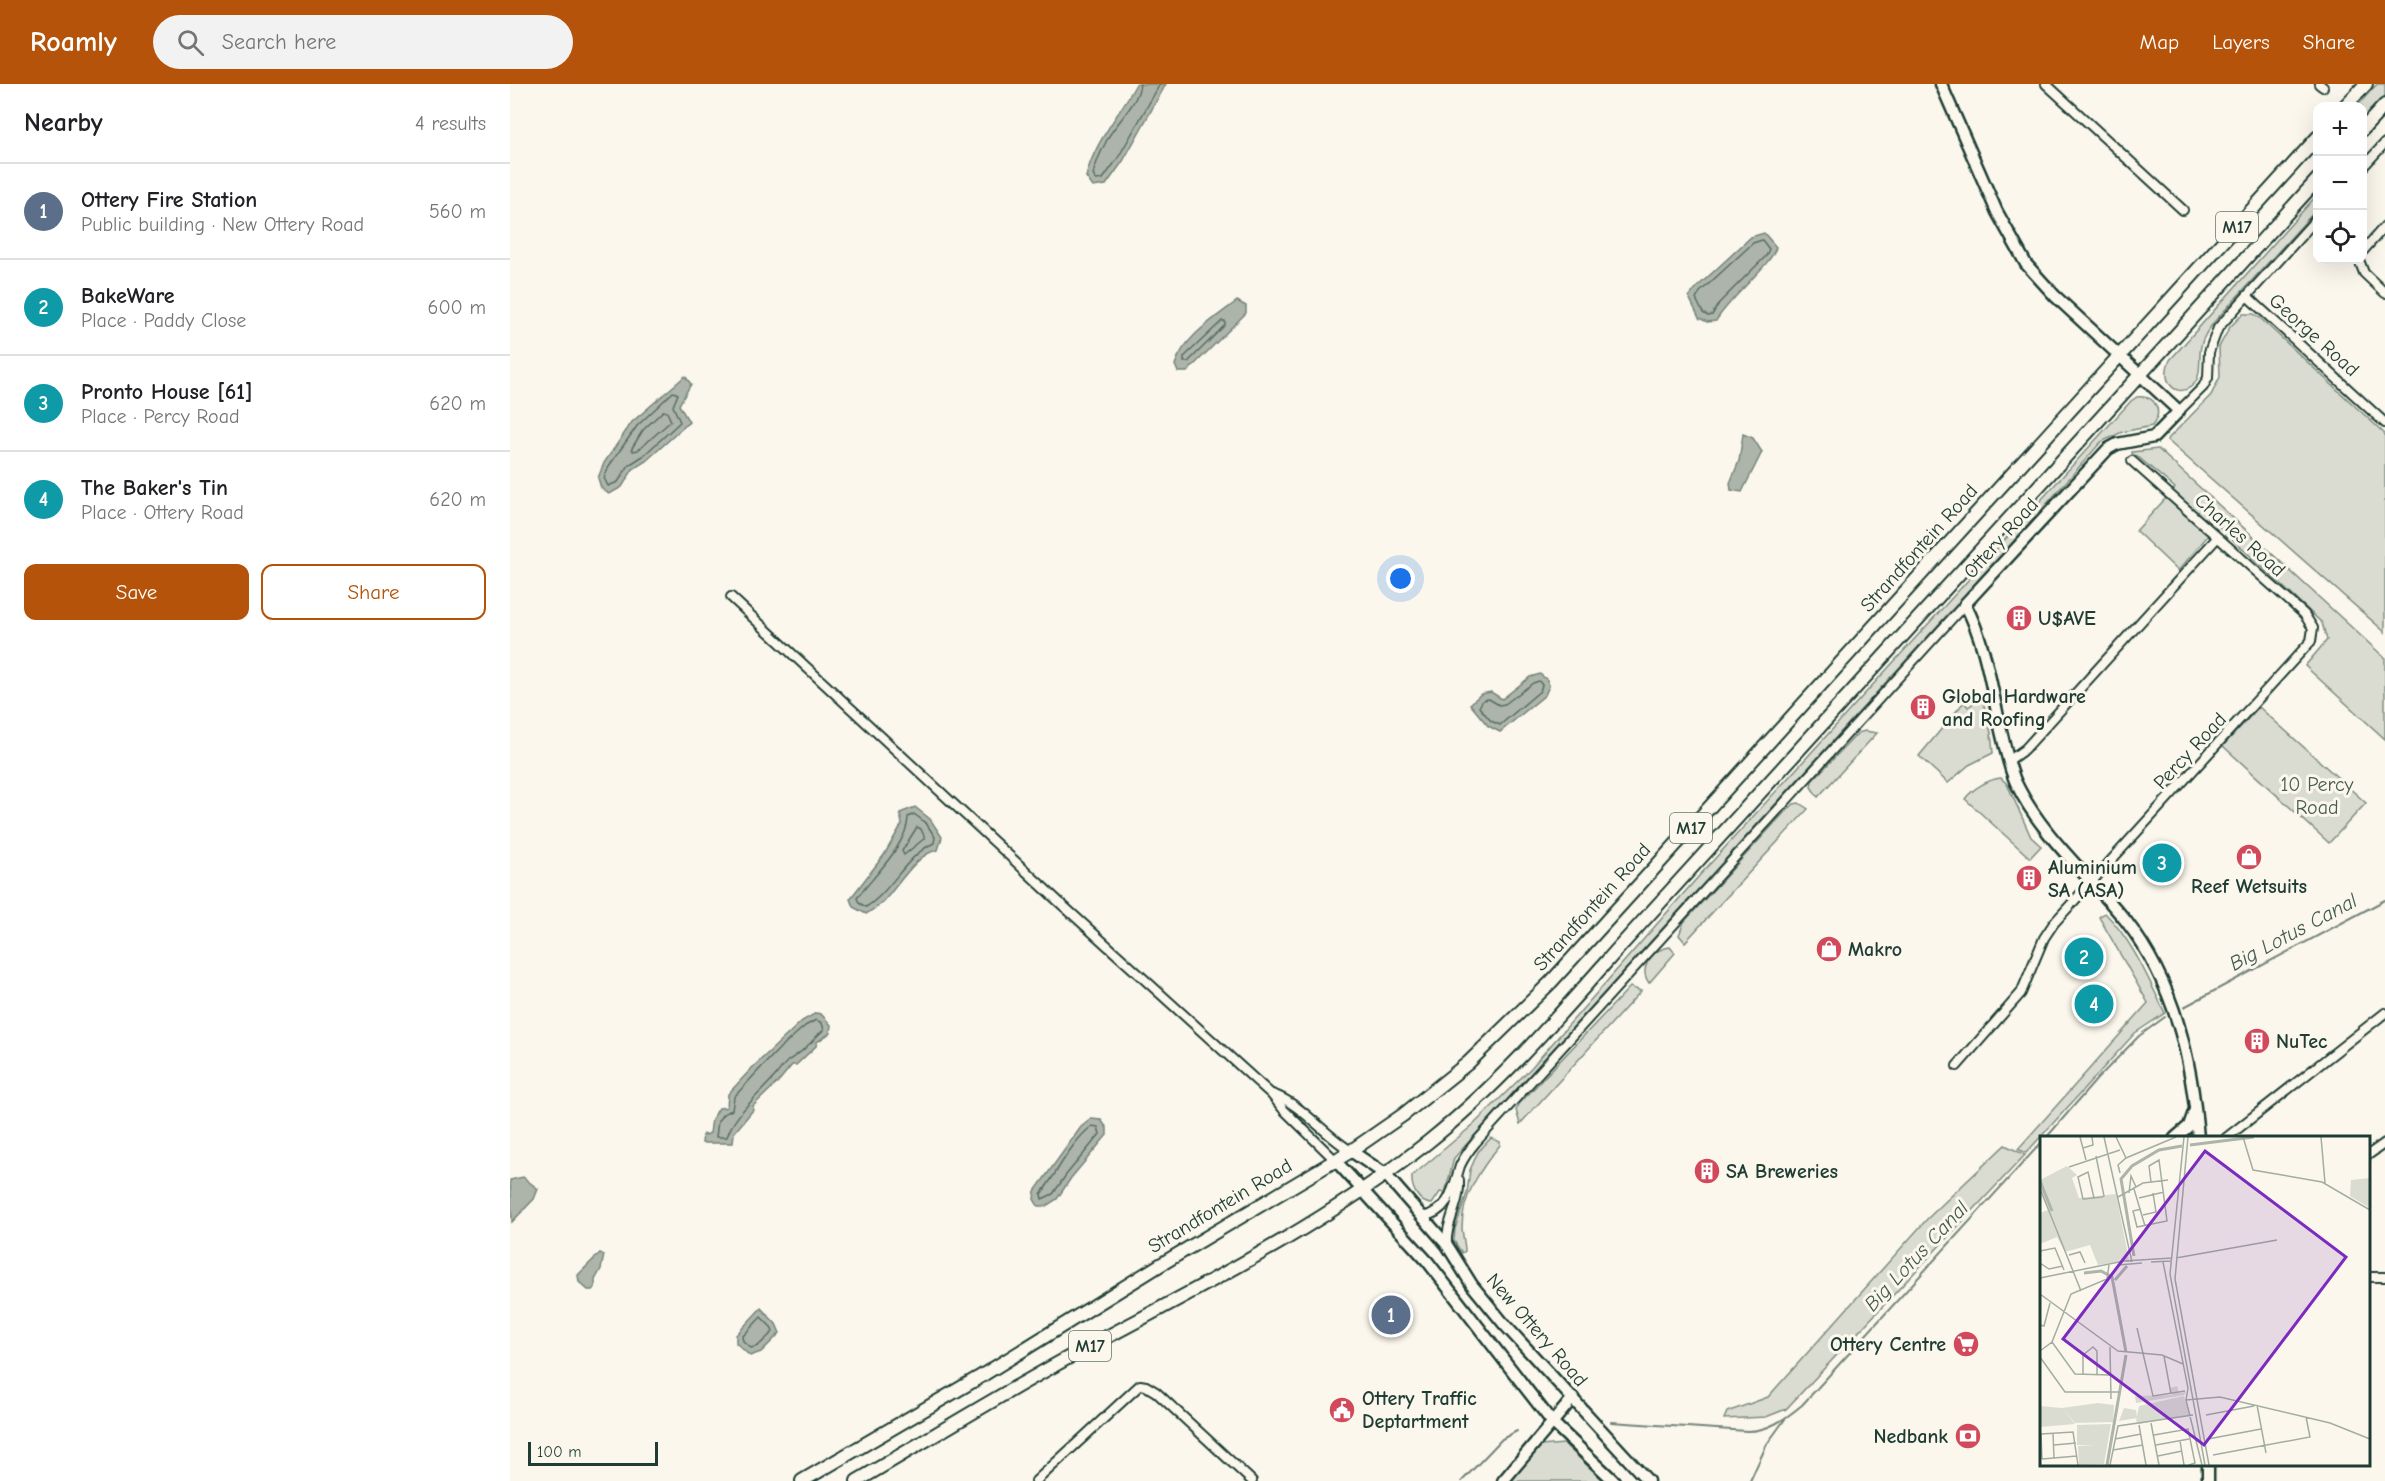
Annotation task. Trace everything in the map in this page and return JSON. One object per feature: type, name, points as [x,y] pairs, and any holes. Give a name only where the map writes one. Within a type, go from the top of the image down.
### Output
[{"type":"main road","points":[[2349,102],[2366,84]]},
{"type":"main road","points":[[2367,125],[2385,105]]},
{"type":"main road","name":"Strandfontein Road","points":[[802,1481],[978,1378],[1160,1265],[1351,1151],[1403,1115],[1468,1063],[1551,982],[2313,143]]},
{"type":"main road","name":"M17","points":[[857,1481],[1086,1347],[1178,1299],[1326,1214],[1385,1174],[1461,1114],[1527,1051],[2313,184]]},
{"type":"street","points":[[1941,84],[1997,212],[2022,257],[2043,285],[2179,411],[2203,387],[2208,378],[2209,352],[2218,328],[2313,223]]},
{"type":"street","points":[[2046,84],[2183,210]]},
{"type":"street","points":[[2367,163],[2385,143]]},
{"type":"street","points":[[2367,246],[2385,226]]},
{"type":"street","points":[[2361,264],[2364,273],[2385,293]]},
{"type":"street","name":"George Road","points":[[2247,296],[2385,423]]},
{"type":"street","name":"Ottery Road","points":[[2179,411],[2154,436],[2146,440],[2117,444],[2108,449],[1965,604],[1976,629],[2008,761],[2019,788],[2038,820],[2126,921],[2159,975],[2176,1016],[2190,1061],[2198,1136]]},
{"type":"street","name":"Charles Road","points":[[2132,461],[2304,614],[2313,628],[2312,641]]},
{"type":"street","points":[[2008,761],[2025,749],[2217,538]]},
{"type":"street","points":[[731,597],[1059,902],[1271,1094],[1284,1110],[1335,1160]]},
{"type":"street","points":[[1422,1217],[1431,1215],[1443,1207],[1468,1151],[1482,1135],[1965,604]]},
{"type":"street","name":"Percy Road","points":[[1957,1066],[2021,993],[2048,931],[2312,641]]},
{"type":"street","points":[[2227,1136],[2385,1014]]},
{"type":"street","points":[[1271,1094],[1284,1098],[1339,1144],[1351,1151]]},
{"type":"street","points":[[2176,1136],[2189,1126],[2196,1106]]},
{"type":"street","points":[[2370,1154],[2385,1143]]},
{"type":"street","name":"New Ottery Road","points":[[1351,1151],[1385,1174],[1447,1245],[1486,1303],[1648,1481]]},
{"type":"street","name":"New Ottery Road","points":[[1335,1160],[1428,1262],[1552,1422],[1614,1481]]},
{"type":"street","points":[[1447,1245],[1447,1234],[1459,1192],[1458,1175]]},
{"type":"street","points":[[2370,1278],[2385,1276]]},
{"type":"street","points":[[1036,1481],[1140,1385],[1156,1392],[1252,1481]]},
{"type":"street","points":[[1503,1481],[1573,1398]]},
{"type":"green space","points":[[2377,84],[2385,84],[2385,96],[2367,116],[2367,102],[2361,102]]},
{"type":"green space","points":[[2313,199],[2313,213],[2206,333],[2201,346],[2198,378],[2192,386],[2180,390],[2170,385],[2167,367],[2170,360]]},
{"type":"green space","points":[[2243,314],[2254,314],[2260,318],[2385,434],[2385,632],[2167,440],[2211,395],[2220,377],[2219,347],[2230,327]]},
{"type":"green space","points":[[2137,397],[2149,399],[2156,406],[2157,415],[2152,426],[2122,432],[2101,442],[2007,549],[1454,1158],[1445,1193],[1440,1192],[1432,1204],[1423,1201],[1414,1190],[1412,1176],[1473,1125],[1531,1068],[1699,876]]},
{"type":"green space","points":[[2158,449],[2385,658],[2385,739],[2305,666],[2327,640],[2322,623],[2217,525],[2178,571],[2136,531],[2175,488],[2132,454],[2132,452]]},
{"type":"green space","points":[[1982,697],[1991,733],[1993,753],[1969,765],[1948,783],[1919,756],[1964,702],[1968,707]]},
{"type":"green space","name":"10 Percy Road","points":[[2259,707],[2366,803],[2329,843],[2223,746]]},
{"type":"green space","points":[[1865,731],[1877,733],[1818,797],[1811,787],[1812,781],[1858,733]]},
{"type":"green space","points":[[2001,778],[2007,784],[2031,837],[2041,846],[2030,858],[1965,799],[1981,785]]},
{"type":"green space","points":[[1799,803],[1808,809],[1685,942],[1679,935],[1684,922],[1784,813],[1794,804]]},
{"type":"green space","points":[[2105,913],[2123,935],[2146,973],[2165,1013],[2135,1033],[2026,1153],[2018,1149],[2148,1003],[2099,917]]},
{"type":"green space","points":[[1670,947],[1675,953],[1649,983],[1645,971],[1646,965],[1658,951]]},
{"type":"green space","points":[[1630,987],[1641,991],[1520,1124],[1516,1110],[1520,1103]]},
{"type":"green space","points":[[1491,1138],[1500,1142],[1500,1145],[1474,1183],[1465,1204],[1462,1230],[1465,1251],[1462,1253],[1454,1241],[1455,1229],[1467,1193],[1470,1170],[1478,1152]]},
{"type":"green space","points":[[2005,1145],[2025,1155],[1786,1409],[1766,1417],[1724,1419],[1727,1412],[1768,1397],[1928,1218]]},
{"type":"green space","points":[[1564,1444],[1604,1481],[1511,1481],[1540,1446]]},
{"type":"water","points":[[1136,84],[1166,84],[1123,161],[1106,185],[1093,187],[1086,177],[1095,152]]},
{"type":"water","points":[[1764,233],[1776,247],[1767,262],[1730,302],[1716,321],[1707,322],[1699,318],[1689,297],[1751,237]]},
{"type":"water","points":[[1237,301],[1246,306],[1246,313],[1187,372],[1178,372],[1175,365],[1185,346],[1210,321]]},
{"type":"water","points":[[685,376],[691,384],[679,405],[689,422],[646,461],[633,469],[622,487],[609,494],[601,488],[598,478],[604,463],[632,422]]},
{"type":"water","points":[[1743,434],[1753,438],[1762,452],[1742,492],[1731,490],[1730,483],[1739,461]]},
{"type":"water","points":[[1540,674],[1547,680],[1549,686],[1545,695],[1500,732],[1488,726],[1470,704],[1481,694],[1491,692],[1502,699],[1530,677]]},
{"type":"water","points":[[915,807],[930,819],[942,837],[938,850],[922,857],[882,903],[866,914],[853,907],[850,899],[884,855],[902,824],[900,813]]},
{"type":"water","points":[[816,1013],[821,1014],[831,1025],[830,1033],[817,1042],[816,1046],[796,1065],[792,1065],[753,1106],[753,1110],[734,1133],[733,1143],[702,1143],[703,1134],[710,1133],[712,1119],[719,1108],[727,1107],[728,1094],[802,1021]]},
{"type":"water","points":[[1091,1119],[1101,1120],[1107,1128],[1107,1135],[1071,1178],[1057,1199],[1046,1206],[1038,1206],[1034,1199],[1035,1191],[1081,1127]]},
{"type":"water","points":[[523,1177],[538,1189],[534,1199],[512,1222],[510,1180]]},
{"type":"water","points":[[600,1253],[604,1255],[601,1269],[595,1280],[595,1287],[588,1290],[579,1282],[578,1275]]},
{"type":"water","points":[[761,1308],[776,1324],[780,1333],[761,1352],[750,1356],[736,1343],[736,1335]]},
{"type":"waterway","name":"Big Lotus Canal","points":[[2184,1007],[2385,900]]},
{"type":"waterway","name":"Big Lotus Canal","points":[[2048,1136],[2097,1079],[2139,1036],[2165,1017]]},
{"type":"waterway","name":"Big Lotus Canal","points":[[1611,1422],[1747,1431],[1762,1429],[1783,1419],[1802,1405],[2040,1144]]},
{"type":"waterway","points":[[1750,1481],[1767,1444],[1785,1419]]},
{"type":"waterway","points":[[1462,1481],[1502,1439],[1517,1431]]},
{"type":"place","name":"U$AVE","points":[[2019,618]]},
{"type":"place","name":"Global Hardware and Roofing","points":[[1923,707]]},
{"type":"place","name":"Reef Wetsuits","points":[[2249,857]]},
{"type":"place","name":"Pronto House [61]","points":[[2162,863]]},
{"type":"place","name":"Aluminium SA (ASA)","points":[[2029,878]]},
{"type":"place","name":"Makro","points":[[1829,949]]},
{"type":"place","name":"BakeWare","points":[[2084,957]]},
{"type":"place","name":"The Baker's Tin","points":[[2094,1004]]},
{"type":"place","name":"NuTec","points":[[2257,1041]]},
{"type":"place","name":"SA Breweries","points":[[1707,1171]]},
{"type":"place","name":"Ottery Fire Station","points":[[1391,1315]]},
{"type":"place","name":"Ottery Centre","points":[[1966,1344]]},
{"type":"place","name":"Ottery Traffic Deptartment","points":[[1342,1410]]},
{"type":"place","name":"Nedbank","points":[[1968,1436]]}]
